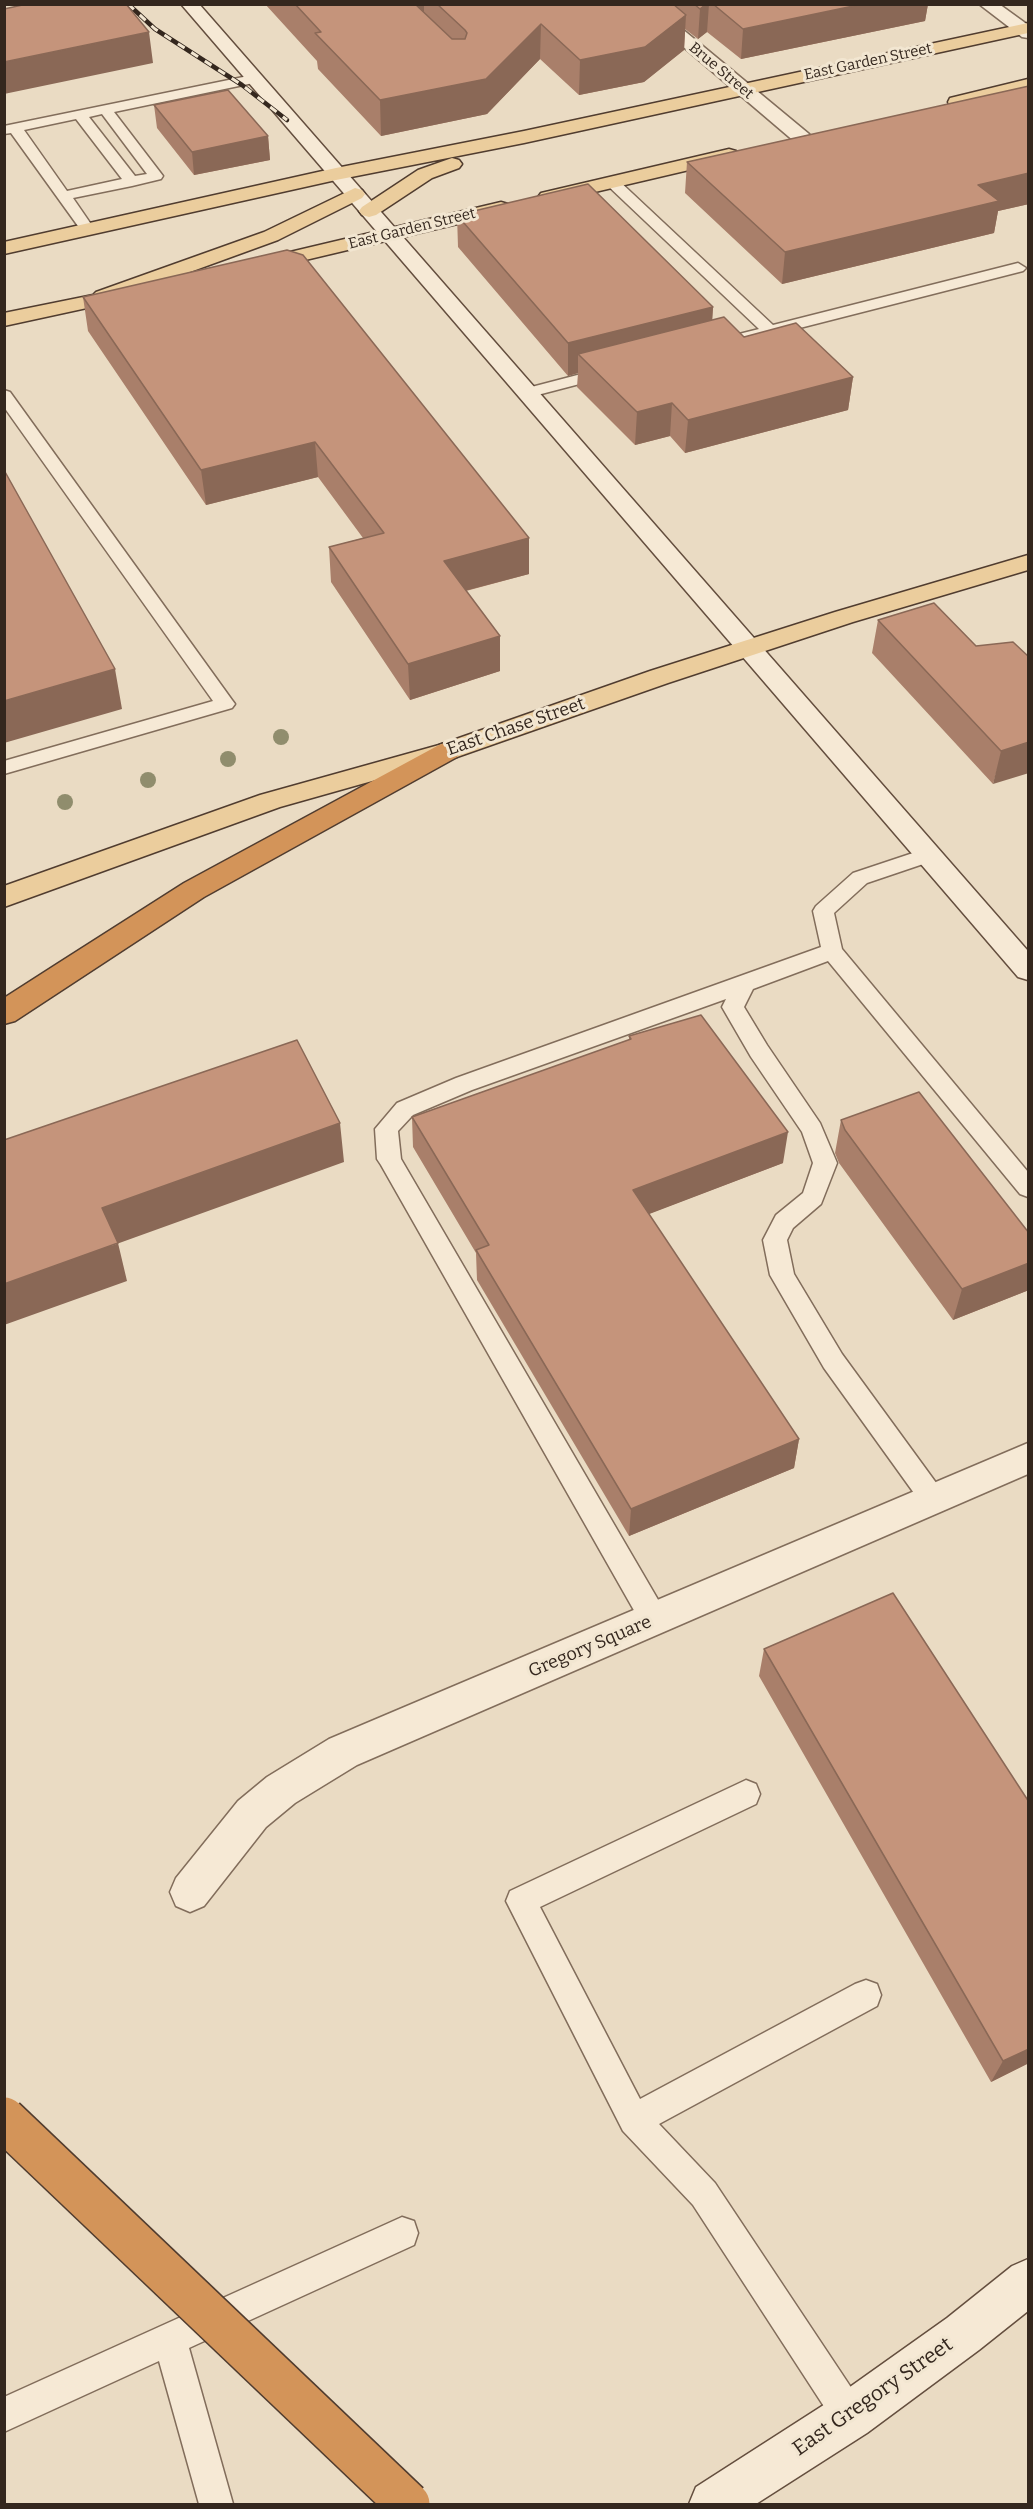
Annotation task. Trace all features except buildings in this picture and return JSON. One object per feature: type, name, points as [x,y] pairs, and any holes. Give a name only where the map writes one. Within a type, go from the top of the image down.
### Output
[{"type":"highway","points":[[4,1013],[194,890],[448,751]]},
{"type":"highway","points":[[4,2119],[408,2505]]},
{"type":"main road","name":"East Garden Street","points":[[4,248],[336,174],[524,137],[1027,30]]},
{"type":"main road","points":[[938,106],[1029,85]]},
{"type":"main road","points":[[779,143],[824,133]]},
{"type":"main road","points":[[369,211],[425,174],[524,137]]},
{"type":"main road","name":"East Garden Street","points":[[4,320],[746,151]]},
{"type":"main road","points":[[79,304],[271,236],[355,194]]},
{"type":"main road","name":"East Chase Street","points":[[4,897],[270,801],[448,751],[658,677],[844,616],[1029,562]]},
{"type":"street","points":[[189,4],[1029,970]]},
{"type":"street","name":"Brue Street","points":[[640,4],[802,138]]},
{"type":"street","points":[[987,4],[1027,30]]},
{"type":"street","name":"Gregory Square","points":[[190,1892],[252,1814],[281,1790],[344,1752],[1029,1458]]},
{"type":"street","name":"East Gregory Street","points":[[713,2505],[850,2416],[963,2334],[1029,2282]]},
{"type":"lane","points":[[88,230],[10,129],[253,79]]},
{"type":"lane","points":[[63,196],[156,176],[105,110]]},
{"type":"lane","points":[[80,115],[132,182]]},
{"type":"lane","points":[[612,182],[770,331]]},
{"type":"lane","points":[[723,343],[1018,268]]},
{"type":"lane","points":[[526,393],[619,369]]},
{"type":"lane","points":[[4,394],[225,704],[4,768]]},
{"type":"lane","points":[[928,855],[860,878],[823,911],[832,951],[1029,1188]]},
{"type":"lane","points":[[654,1619],[389,1159],[386,1129],[405,1109],[464,1084],[746,984],[832,951]]},
{"type":"lane","points":[[746,984],[733,1007],[759,1051],[812,1129],[825,1163],[813,1198],[784,1222],[775,1240],[782,1275],[833,1361],[933,1499]]},
{"type":"lane","points":[[746,1794],[521,1900],[634,2120],[704,2194],[850,2416]]},
{"type":"lane","points":[[634,2120],[866,1995]]},
{"type":"lane","points":[[4,2415],[402,2233]]},
{"type":"lane","points":[[170,2339],[216,2505]]},
{"type":"railway","points":[[128,4],[155,29],[242,85],[287,120]]}]
